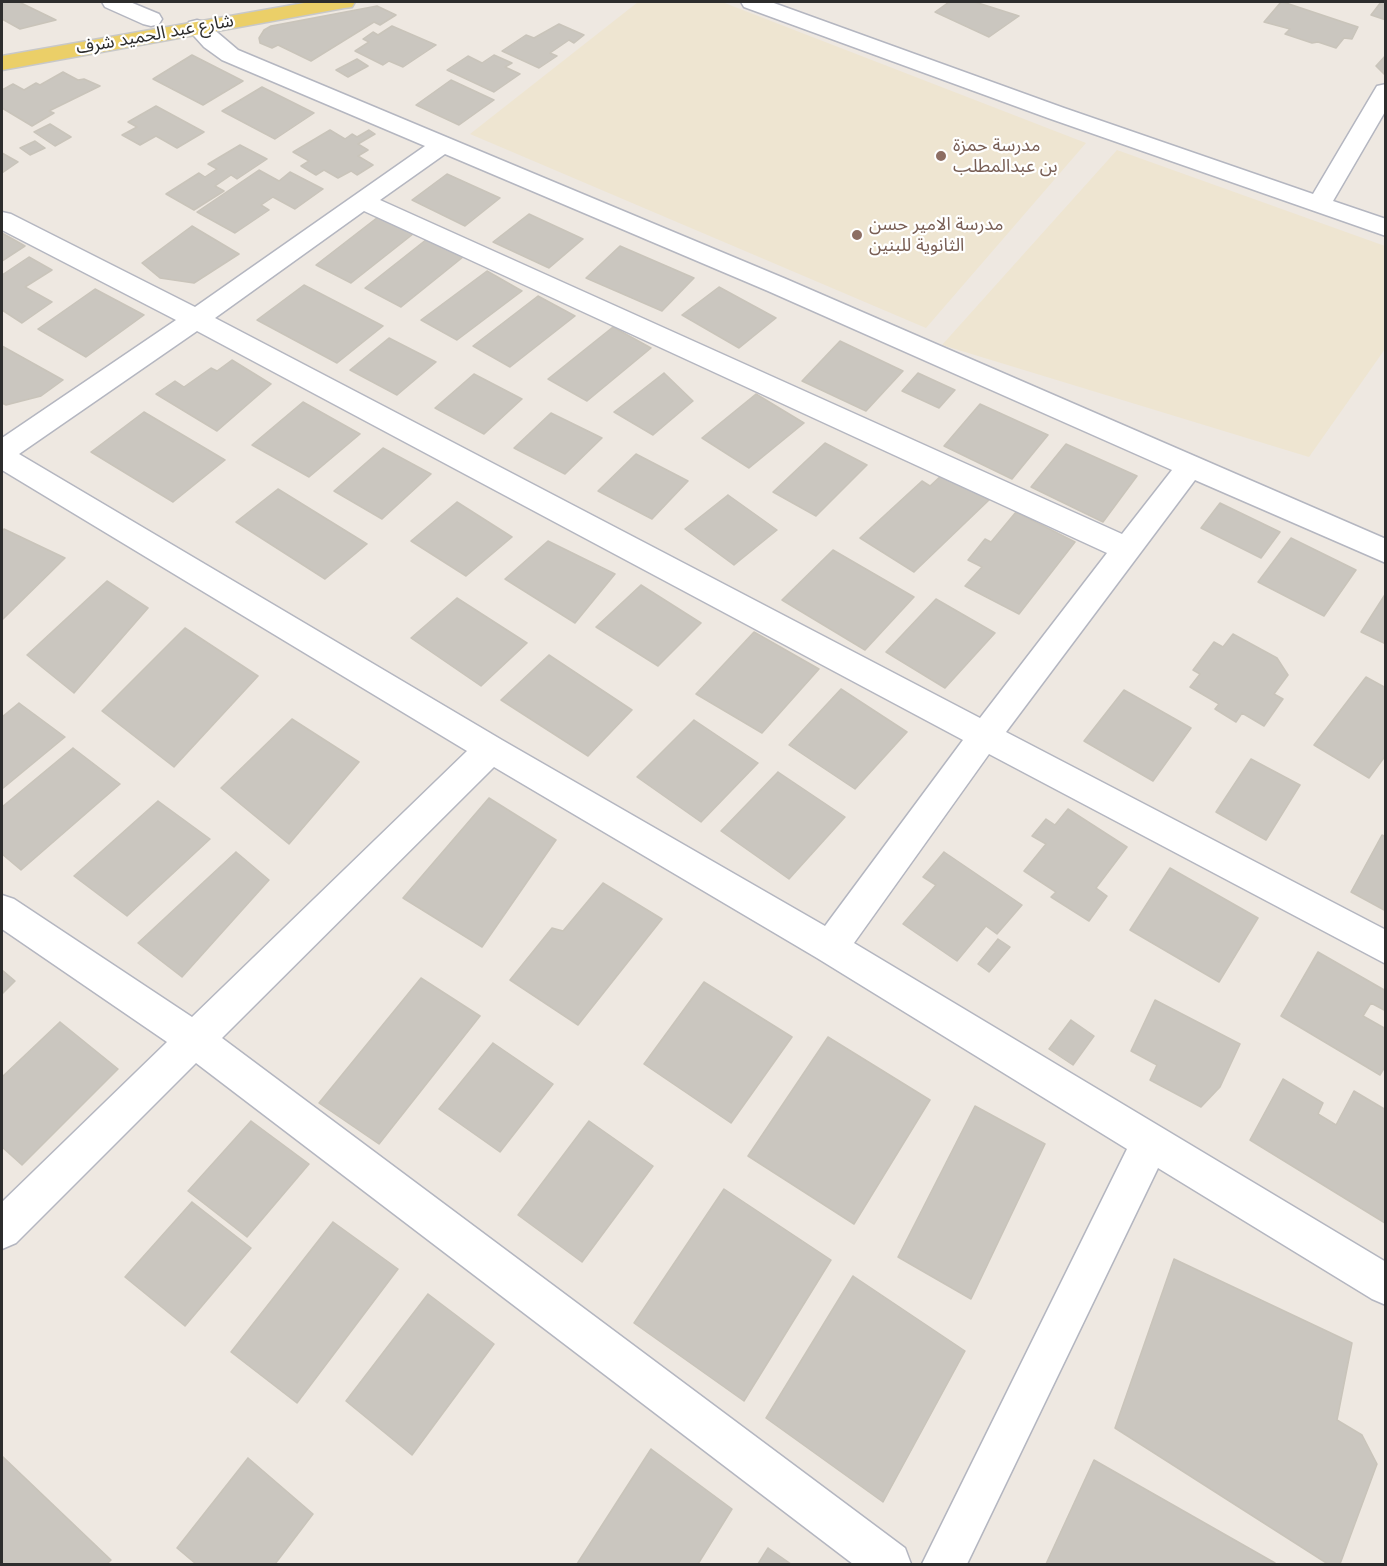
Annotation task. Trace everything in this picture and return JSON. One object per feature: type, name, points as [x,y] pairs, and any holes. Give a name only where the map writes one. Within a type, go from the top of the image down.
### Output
[{"type":"main road","name":"شارع عبد الحميد شرف","points":[[2,46],[247,2]]},
{"type":"main road","name":"شارع عبد الحميد شرف","points":[[2,63],[344,2]]},
{"type":"street","points":[[113,2],[151,19]]},
{"type":"street","points":[[752,2],[1386,228]]},
{"type":"street","points":[[197,27],[230,55],[777,285],[1386,552]]},
{"type":"street","points":[[1319,205],[1385,92]]},
{"type":"street","points":[[2,452],[196,319],[442,145]]},
{"type":"street","points":[[362,201],[1126,549]]},
{"type":"street","points":[[2,220],[196,319],[1386,948]]},
{"type":"street","points":[[2,457],[491,749],[830,947],[1386,1285]]},
{"type":"street","points":[[830,947],[985,735],[1191,465]]},
{"type":"street","points":[[2,1229],[491,749]]},
{"type":"street","points":[[2,910],[195,1040],[889,1564]]},
{"type":"street","points":[[944,1564],[1150,1142]]},
{"type":"shaded area","name":"مدرسة الامير حسن الثانوية للبنين","points":[[638,2],[722,2],[1086,143],[926,328],[470,134]]},
{"type":"shaded area","name":"مدرسة الامير حسن الثانوية للبنين","points":[[1117,150],[1385,246],[1385,349],[1309,457],[942,345]]},
{"type":"building","points":[[2,2],[19,2],[56,20],[20,29],[2,19]]},
{"type":"building","points":[[949,2],[975,2],[1019,16],[989,37],[935,12]]},
{"type":"building","points":[[1281,2],[1358,27],[1352,39],[1344,38],[1336,48],[1318,42],[1312,43],[1285,34],[1290,29],[1264,22]]},
{"type":"building","points":[[1381,2],[1386,2],[1386,20],[1371,15]]},
{"type":"building","points":[[377,6],[396,15],[380,25],[374,22],[311,61],[278,45],[272,48],[260,43],[259,38],[264,30],[271,26]]},
{"type":"building","points":[[559,24],[584,35],[574,43],[569,40],[550,53],[557,56],[539,68],[502,51],[526,35],[534,38]]},
{"type":"building","points":[[392,26],[436,45],[403,67],[389,61],[383,65],[355,51],[369,42],[363,39],[373,32],[378,35]]},
{"type":"building","points":[[192,55],[243,81],[203,105],[153,79]]},
{"type":"building","points":[[494,55],[512,63],[505,67],[520,74],[494,92],[447,70],[468,56],[482,63]]},
{"type":"building","points":[[1386,55],[1386,76],[1376,66]]},
{"type":"building","points":[[357,59],[368,66],[348,77],[336,70]]},
{"type":"building","points":[[63,72],[78,80],[84,79],[100,86],[49,111],[54,113],[32,126],[2,108],[2,90],[13,84],[24,90],[36,83],[40,85]]},
{"type":"building","points":[[451,80],[494,100],[459,125],[416,105]]},
{"type":"building","points":[[262,87],[314,113],[275,139],[222,111]]},
{"type":"building","points":[[156,106],[204,132],[177,148],[156,136],[140,145],[122,135],[137,127],[128,122]]},
{"type":"building","points":[[50,124],[71,137],[55,146],[34,132]]},
{"type":"building","points":[[330,130],[345,139],[352,134],[357,137],[369,130],[375,134],[358,144],[368,150],[358,156],[373,165],[357,175],[351,171],[338,178],[324,170],[316,175],[301,166],[309,161],[293,152]]},
{"type":"building","points":[[35,141],[45,148],[30,155],[20,148]]},
{"type":"building","points":[[240,145],[267,159],[237,179],[231,175],[215,186],[224,191],[194,210],[166,194],[199,173],[205,177],[217,169],[208,164]]},
{"type":"building","points":[[2,153],[18,162],[2,173]]},
{"type":"building","points":[[259,170],[279,181],[290,172],[323,189],[295,209],[273,197],[261,205],[269,210],[235,233],[197,212]]},
{"type":"building","points":[[447,174],[500,198],[465,226],[412,200]]},
{"type":"building","points":[[529,214],[583,239],[549,268],[493,242]]},
{"type":"building","points":[[378,217],[413,234],[351,283],[316,265]]},
{"type":"building","points":[[192,226],[239,254],[194,283],[160,278],[142,263]]},
{"type":"building","points":[[2,233],[25,246],[2,261]]},
{"type":"building","points":[[427,239],[463,257],[401,307],[365,288]]},
{"type":"building","points":[[620,246],[694,278],[662,311],[586,278]]},
{"type":"building","points":[[29,257],[52,270],[25,287],[52,302],[22,323],[2,310],[2,275]]},
{"type":"building","points":[[487,271],[522,291],[457,340],[421,320]]},
{"type":"building","points":[[304,285],[383,326],[337,363],[257,320]]},
{"type":"building","points":[[719,287],[776,318],[739,348],[682,315]]},
{"type":"building","points":[[95,289],[144,315],[86,357],[38,329]]},
{"type":"building","points":[[538,296],[575,316],[510,367],[473,346]]},
{"type":"building","points":[[613,327],[651,348],[587,401],[548,379]]},
{"type":"building","points":[[389,338],[436,362],[397,395],[350,370]]},
{"type":"building","points":[[840,341],[903,371],[866,411],[802,381]]},
{"type":"building","points":[[2,346],[63,380],[41,396],[6,405],[2,403]]},
{"type":"building","points":[[232,360],[271,384],[217,431],[156,394],[175,381],[184,387],[211,368],[217,371]]},
{"type":"building","points":[[664,373],[693,401],[653,435],[614,412]]},
{"type":"building","points":[[918,373],[955,390],[939,408],[902,391]]},
{"type":"building","points":[[474,374],[522,399],[484,434],[435,408]]},
{"type":"building","points":[[756,394],[804,423],[749,468],[702,438]]},
{"type":"building","points":[[303,402],[360,434],[309,477],[252,445]]},
{"type":"building","points":[[980,404],[1048,435],[1012,479],[944,446]]},
{"type":"building","points":[[144,412],[225,460],[173,502],[91,452]]},
{"type":"building","points":[[551,413],[602,438],[565,474],[514,448]]},
{"type":"building","points":[[825,443],[867,465],[816,516],[773,492]]},
{"type":"building","points":[[1066,444],[1137,476],[1103,522],[1031,487]]},
{"type":"building","points":[[383,448],[431,474],[382,519],[334,491]]},
{"type":"building","points":[[636,454],[688,481],[652,519],[598,491]]},
{"type":"building","points":[[943,474],[989,500],[914,572],[860,538],[922,481],[930,486]]},
{"type":"building","points":[[278,489],[367,544],[325,579],[236,522]]},
{"type":"building","points":[[728,495],[777,530],[734,565],[685,529]]},
{"type":"building","points":[[457,502],[512,537],[466,576],[411,541]]},
{"type":"building","points":[[1220,503],[1280,532],[1261,558],[1201,528]]},
{"type":"building","points":[[1016,512],[1075,542],[1019,614],[965,586],[982,567],[968,560],[985,539],[991,542]]},
{"type":"building","points":[[4,529],[65,558],[2,620],[2,531]]},
{"type":"building","points":[[1291,538],[1356,570],[1324,616],[1258,582]]},
{"type":"building","points":[[548,541],[615,574],[575,623],[505,579]]},
{"type":"building","points":[[833,550],[914,597],[865,650],[782,600]]},
{"type":"building","points":[[107,581],[148,608],[74,693],[27,655]]},
{"type":"building","points":[[641,585],[701,623],[658,666],[596,627]]},
{"type":"building","points":[[1386,593],[1386,644],[1361,632]]},
{"type":"building","points":[[457,598],[527,643],[481,686],[411,638]]},
{"type":"building","points":[[936,599],[995,633],[945,688],[886,652]]},
{"type":"building","points":[[185,628],[258,676],[174,767],[102,711]]},
{"type":"building","points":[[754,632],[819,669],[762,733],[696,694]]},
{"type":"building","points":[[1233,634],[1277,658],[1288,675],[1274,694],[1283,699],[1264,726],[1242,713],[1236,722],[1215,709],[1219,704],[1190,687],[1200,674],[1193,670],[1214,642],[1223,647]]},
{"type":"building","points":[[549,655],[632,710],[588,756],[501,700]]},
{"type":"building","points":[[1366,677],[1386,688],[1386,755],[1369,778],[1314,745]]},
{"type":"building","points":[[841,689],[907,732],[855,789],[789,745]]},
{"type":"building","points":[[1124,690],[1191,728],[1153,781],[1084,741]]},
{"type":"building","points":[[19,703],[65,737],[2,789],[2,717]]},
{"type":"building","points":[[292,719],[359,762],[289,844],[221,788]]},
{"type":"building","points":[[694,720],[758,763],[701,822],[637,777]]},
{"type":"building","points":[[73,748],[120,784],[21,870],[2,854],[2,807]]},
{"type":"building","points":[[1251,759],[1300,785],[1266,840],[1216,812]]},
{"type":"building","points":[[778,772],[845,817],[789,879],[721,831]]},
{"type":"building","points":[[489,798],[556,840],[482,947],[403,898]]},
{"type":"building","points":[[158,801],[210,839],[127,916],[74,876]]},
{"type":"building","points":[[1068,809],[1127,847],[1096,888],[1107,896],[1089,921],[1051,897],[1056,892],[1024,871],[1046,844],[1032,836],[1046,819],[1055,825]]},
{"type":"building","points":[[1382,835],[1386,837],[1386,911],[1351,892]]},
{"type":"building","points":[[236,852],[269,880],[182,977],[138,943]]},
{"type":"building","points":[[944,852],[1022,905],[997,934],[986,926],[957,961],[903,924],[936,885],[923,877]]},
{"type":"building","points":[[1170,868],[1258,918],[1219,982],[1130,930]]},
{"type":"building","points":[[603,883],[662,919],[578,1025],[510,980],[552,928],[563,931]]},
{"type":"building","points":[[998,939],[1010,947],[989,972],[978,964]]},
{"type":"building","points":[[1318,952],[1386,991],[1386,1011],[1371,1003],[1363,1016],[1386,1029],[1386,1065],[1380,1075],[1281,1016]]},
{"type":"building","points":[[2,970],[15,981],[2,994]]},
{"type":"building","points":[[421,978],[480,1016],[379,1144],[319,1103]]},
{"type":"building","points":[[704,982],[792,1037],[731,1123],[644,1064]]},
{"type":"building","points":[[1155,1000],[1240,1044],[1220,1087],[1201,1107],[1150,1080],[1157,1065],[1131,1051]]},
{"type":"building","points":[[1071,1020],[1094,1036],[1073,1065],[1049,1049]]},
{"type":"building","points":[[60,1022],[118,1069],[22,1165],[2,1147],[2,1077]]},
{"type":"building","points":[[828,1037],[930,1100],[854,1224],[748,1156]]},
{"type":"building","points":[[493,1043],[553,1084],[500,1152],[439,1109]]},
{"type":"building","points":[[1283,1079],[1323,1103],[1318,1114],[1336,1125],[1354,1091],[1386,1110],[1385,1223],[1250,1140]]},
{"type":"building","points":[[975,1106],[1045,1144],[971,1299],[898,1257]]},
{"type":"building","points":[[251,1121],[309,1164],[247,1237],[188,1191]]},
{"type":"building","points":[[589,1121],[653,1166],[582,1262],[518,1215]]},
{"type":"building","points":[[724,1189],[831,1260],[744,1401],[634,1323]]},
{"type":"building","points":[[192,1202],[251,1248],[185,1326],[125,1277]]},
{"type":"building","points":[[333,1222],[398,1269],[297,1403],[231,1352]]},
{"type":"building","points":[[1174,1259],[1352,1343],[1337,1420],[1362,1435],[1377,1464],[1340,1564],[1328,1564],[1115,1428]]},
{"type":"building","points":[[853,1276],[965,1351],[883,1502],[766,1418]]},
{"type":"building","points":[[428,1294],[494,1344],[412,1455],[346,1401]]},
{"type":"building","points":[[651,1449],[732,1509],[698,1564],[577,1564]]},
{"type":"building","points":[[2,1456],[111,1560],[107,1564],[2,1564]]},
{"type":"building","points":[[248,1458],[313,1514],[275,1564],[196,1564],[177,1548]]},
{"type":"building","points":[[1094,1460],[1275,1563],[1046,1564]]},
{"type":"building","points":[[768,1548],[791,1564],[758,1564]]},
{"type":"place","name":"مدرسة حمزة بن عبدالمطلب","points":[[941,156]]},
{"type":"place","name":"مدرسة الامير حسن الثانوية للبنين","points":[[857,235]]}]
